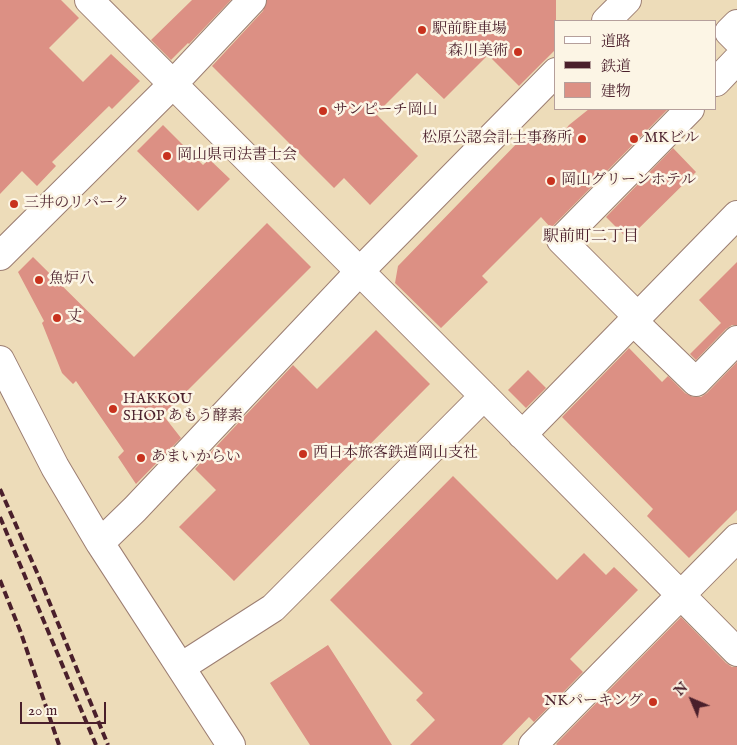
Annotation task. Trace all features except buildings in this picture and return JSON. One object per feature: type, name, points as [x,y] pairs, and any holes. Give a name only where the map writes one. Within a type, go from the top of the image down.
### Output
[{"type":"street","points":[[89,0],[737,652]]},
{"type":"street","points":[[0,256],[173,84],[252,0]]},
{"type":"street","points":[[607,20],[627,0]]},
{"type":"street","points":[[737,24],[729,32],[737,40]]},
{"type":"street","points":[[717,81],[737,60]]},
{"type":"street","points":[[100,543],[135,509],[360,271],[554,74]]},
{"type":"street","points":[[689,110],[561,240],[696,382],[737,340]]},
{"type":"street","points":[[522,434],[737,215]]},
{"type":"street","points":[[0,360],[55,467],[100,543],[231,745]]},
{"type":"street","points":[[181,667],[273,608],[484,396]]},
{"type":"street","points":[[538,743],[737,538]]},
{"type":"railway","points":[[0,489],[39,577],[108,745]]},
{"type":"railway","points":[[0,517],[96,745]]},
{"type":"railway","points":[[0,580],[21,633],[59,745]]},
{"type":"place","name":"駅前駐車場","points":[[422,30]]},
{"type":"place","name":"森川美術","points":[[518,52]]},
{"type":"place","name":"サンピーチ岡山","points":[[323,111]]},
{"type":"place","name":"松原公認会計士事務所","points":[[582,139]]},
{"type":"place","name":"MKビル","points":[[634,139]]},
{"type":"place","name":"岡山県司法書士会","points":[[167,156]]},
{"type":"place","name":"岡山グリーンホテル","points":[[551,181]]},
{"type":"place","name":"三井のリパーク","points":[[14,204]]},
{"type":"place","name":"魚炉八","points":[[39,280]]},
{"type":"place","name":"丈","points":[[57,318]]},
{"type":"place","name":"HAKKOU SHOP あもう酵素","points":[[113,409]]},
{"type":"place","name":"西日本旅客鉄道岡山支社","points":[[303,454]]},
{"type":"place","name":"あまいからい","points":[[141,458]]},
{"type":"place","name":"NKパーキング","points":[[653,702]]},
{"type":"district","name":"駅前町二丁目","points":[[591,238]]}]
